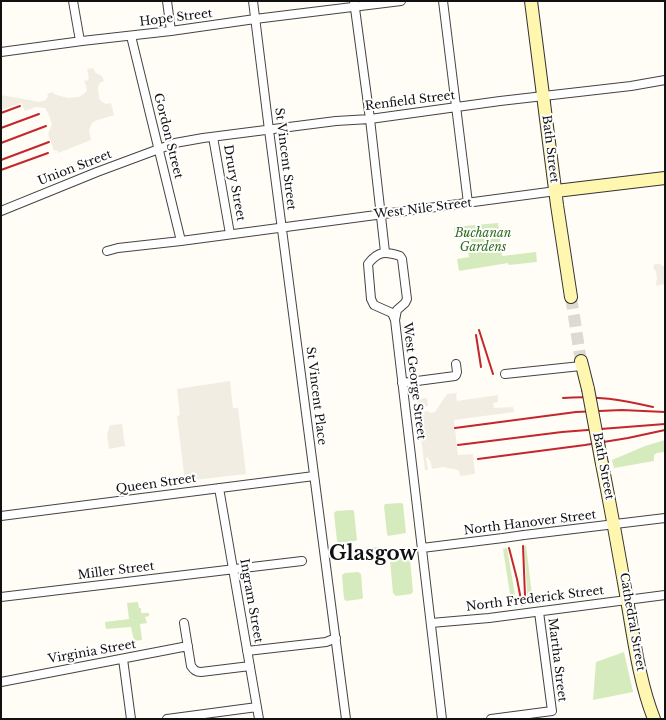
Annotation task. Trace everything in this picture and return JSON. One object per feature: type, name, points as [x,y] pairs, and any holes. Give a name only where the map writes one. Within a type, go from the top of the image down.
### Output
[{"type":"street","points":[[73,1],[80,41]]},
{"type":"street","points":[[167,1],[171,31]]},
{"type":"street","name":"St Vincent Street","points":[[253,1],[294,320]]},
{"type":"street","name":"Hope Street","points":[[1,52],[80,41],[171,31],[354,4],[401,1]]},
{"type":"street","points":[[443,1],[468,203]]},
{"type":"street","name":"Bath Street","points":[[531,1],[571,296]]},
{"type":"street","points":[[354,4],[370,119],[385,252],[400,256],[402,259],[407,299],[398,310],[395,320]]},
{"type":"street","name":"Gordon Street","points":[[131,36],[181,241]]},
{"type":"street","name":"Renfield Street","points":[[158,149],[172,144],[213,137],[330,122],[370,119],[631,86],[665,80]]},
{"type":"street","name":"Drury Street","points":[[213,137],[230,234]]},
{"type":"street","name":"Union Street","points":[[1,211],[158,149]]},
{"type":"street","name":"West Nile Street","points":[[107,250],[665,178]]},
{"type":"street","name":"West George Street","points":[[385,252],[374,258],[368,264],[372,303],[392,314],[395,320],[442,719]]},
{"type":"street","name":"St Vincent Place","points":[[294,320],[346,719]]},
{"type":"street","points":[[402,384],[456,376],[456,364]]},
{"type":"street","points":[[505,374],[581,364]]},
{"type":"street","name":"Bath Street","points":[[581,364],[588,389],[614,524]]},
{"type":"street","name":"Queen Street","points":[[1,516],[314,476]]},
{"type":"street","name":"Ingram Street","points":[[219,488],[259,719]]},
{"type":"street","name":"North Hanover Street","points":[[422,548],[665,518]]},
{"type":"street","name":"Cathedral Street","points":[[614,524],[638,664],[646,697],[654,719]]},
{"type":"street","name":"Miller Street","points":[[1,597],[302,561]]},
{"type":"street","name":"North Frederick Street","points":[[431,623],[489,618],[665,595]]},
{"type":"street","name":"Martha Street","points":[[491,719],[552,711],[539,612]]},
{"type":"street","points":[[184,623],[193,669],[198,672],[250,666]]},
{"type":"street","points":[[247,651],[326,642],[336,638]]},
{"type":"street","name":"Virginia Street","points":[[1,682],[188,646]]},
{"type":"street","points":[[124,659],[131,719]]},
{"type":"street","points":[[167,719],[195,717],[257,707]]},
{"type":"green space","name":"Buchanan Gardens","points":[[498,223],[502,256],[536,252],[537,262],[509,265],[508,263],[459,271],[457,259],[469,257],[465,234],[455,235],[454,227]]},
{"type":"green space","points":[[665,440],[665,452],[654,455],[654,461],[614,468],[612,460],[645,446]]},
{"type":"green space","points":[[385,504],[403,504],[406,533],[388,536],[384,506]]},
{"type":"green space","points":[[353,510],[357,540],[339,543],[337,541],[334,513],[336,511]]},
{"type":"green space","points":[[526,545],[533,603],[528,604],[524,546]]},
{"type":"green space","points":[[379,547],[381,560],[368,562],[366,548]]},
{"type":"green space","points":[[507,548],[517,606],[512,607],[503,549]]},
{"type":"green space","points":[[407,556],[410,559],[413,592],[411,594],[396,596],[393,593],[390,561],[392,558]]},
{"type":"green space","points":[[358,572],[361,574],[363,598],[346,601],[344,599],[342,575],[345,573]]},
{"type":"green space","points":[[138,602],[139,608],[141,608],[141,613],[149,613],[149,616],[145,617],[147,623],[140,624],[142,640],[134,641],[131,627],[106,629],[105,622],[129,619],[127,603]]},
{"type":"green space","points":[[624,652],[633,692],[593,700],[596,662]]},
{"type":"shaded area","points":[[93,68],[96,73],[102,76],[104,81],[100,83],[98,87],[99,98],[106,104],[111,103],[114,115],[92,123],[89,130],[91,140],[58,153],[57,150],[54,151],[48,134],[52,124],[45,108],[36,107],[25,111],[21,103],[1,110],[1,95],[40,102],[46,100],[48,96],[47,94],[53,92],[54,94],[68,98],[79,97],[87,90],[84,80],[87,81],[89,78],[87,69]]},
{"type":"shaded area","points":[[655,264],[660,264],[665,267],[665,283],[663,285],[657,286],[656,284],[656,272],[653,267]]},
{"type":"shaded area","points":[[230,381],[233,408],[238,408],[246,474],[185,481],[177,416],[180,415],[177,389]]},
{"type":"shaded area","points":[[458,393],[456,395],[457,401],[498,395],[498,402],[493,403],[494,408],[513,407],[514,412],[454,420],[458,455],[473,454],[475,474],[460,476],[458,470],[443,467],[432,469],[428,457],[426,458],[428,470],[425,470],[416,399],[427,398],[428,406],[421,407],[421,412],[429,411],[429,413],[435,412],[447,394]]},
{"type":"shaded area","points":[[122,424],[125,446],[109,449],[107,434],[110,425]]},
{"type":"tunnel","points":[[571,297],[581,361]]},
{"type":"railway","points":[[1,113],[20,106]]},
{"type":"railway","points":[[1,128],[39,114]]},
{"type":"railway","points":[[1,143],[46,126]]},
{"type":"railway","points":[[1,160],[49,142]]},
{"type":"railway","points":[[1,170],[48,153]]},
{"type":"railway","points":[[479,330],[493,374]]},
{"type":"railway","points":[[476,335],[481,367]]},
{"type":"railway","points":[[563,398],[587,397],[609,399],[653,407]]},
{"type":"railway","points":[[455,428],[576,412],[622,410],[665,412]]},
{"type":"railway","points":[[458,445],[562,432],[665,424]]},
{"type":"railway","points":[[478,459],[585,445],[665,430]]},
{"type":"railway","points":[[523,546],[525,596]]},
{"type":"railway","points":[[509,548],[522,605]]},
{"type":"district","name":"Glasgow","points":[[373,554]]}]
